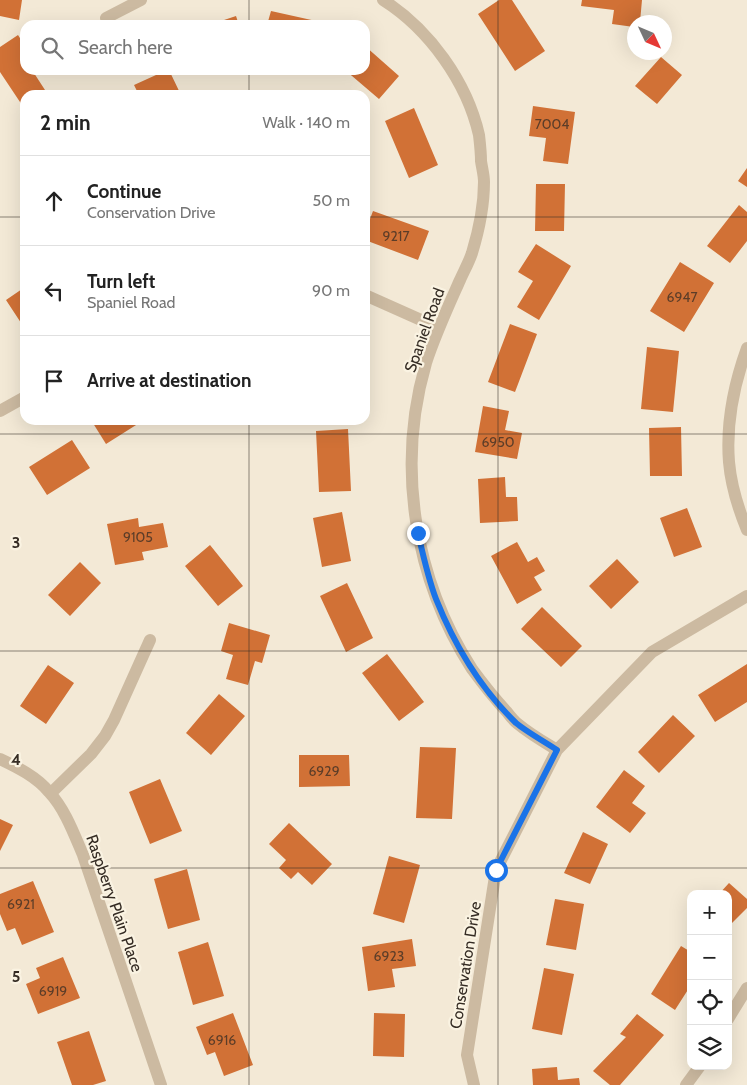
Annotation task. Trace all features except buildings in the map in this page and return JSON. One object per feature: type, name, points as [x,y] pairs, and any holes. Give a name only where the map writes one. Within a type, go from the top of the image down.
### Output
[{"type":"street","points":[[106,18],[141,0]]},
{"type":"street","name":"Spaniel Road","points":[[383,0],[412,22],[429,39],[458,80],[479,136],[484,180],[482,208],[471,256],[439,328],[426,363],[417,403],[413,438],[413,502],[425,564],[435,598],[447,624],[461,652],[479,678],[496,701],[518,724],[557,750]]},
{"type":"street","points":[[370,297],[439,328]]},
{"type":"street","points":[[747,348],[734,390],[729,425],[729,461],[736,498],[747,530]]},
{"type":"street","points":[[0,411],[20,400]]},
{"type":"street","name":"Conservation Drive","points":[[474,1085],[467,1054],[496,870],[557,750],[652,652],[747,596]]},
{"type":"street","points":[[51,793],[92,754],[105,736],[150,640]]},
{"type":"street","name":"Raspberry Plain Place","points":[[0,759],[40,782],[51,793],[68,821],[83,855],[161,1085]]},
{"type":"street","points":[[732,1012],[747,988]]},
{"type":"street","points":[[686,1085],[697,1070]]},
{"type":"route","points":[[418,533],[435,598],[461,652],[496,701],[518,724],[557,750],[496,870]]}]
